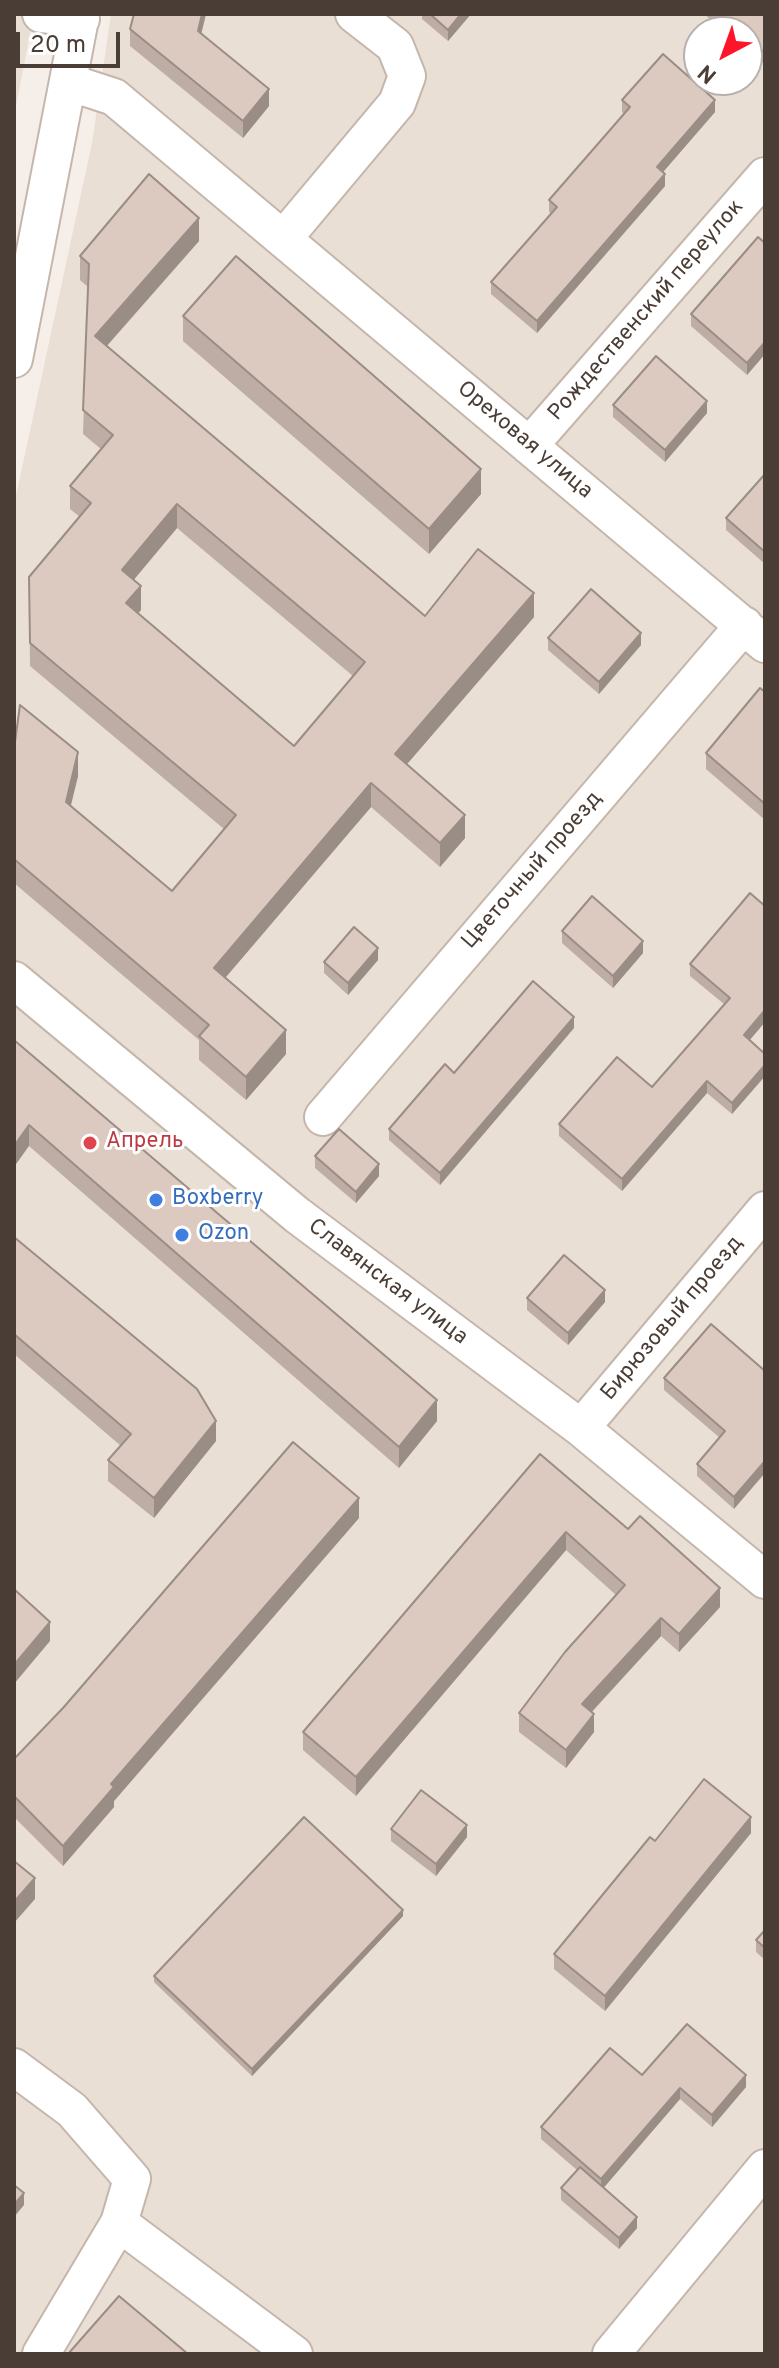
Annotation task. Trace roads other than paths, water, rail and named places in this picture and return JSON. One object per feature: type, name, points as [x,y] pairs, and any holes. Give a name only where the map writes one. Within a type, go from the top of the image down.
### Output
[{"type":"street","points":[[14,359],[81,17],[41,14]]},
{"type":"street","points":[[283,239],[397,103],[407,76],[395,46],[354,14]]},
{"type":"street","name":"Ореховая улица","points":[[68,82],[114,97],[754,634]]},
{"type":"street","name":"Рождественский переулок","points":[[529,446],[765,176]]},
{"type":"street","name":"Цветочный проезд","points":[[323,1117],[754,634]]},
{"type":"street","name":"Славянская улица","points":[[14,980],[297,1215],[581,1428],[765,1580]]},
{"type":"street","name":"Бирюзовый проезд","points":[[581,1428],[765,1210]]},
{"type":"street","points":[[14,2067],[72,2110],[132,2179],[119,2223],[41,2354]]},
{"type":"street","points":[[611,2354],[765,2168]]},
{"type":"street","points":[[119,2223],[294,2354]]},
{"type":"place","name":"Апрель","points":[[90,1143]]},
{"type":"place","name":"Boxberry","points":[[156,1200]]},
{"type":"place","name":"Ozon","points":[[182,1235]]}]
